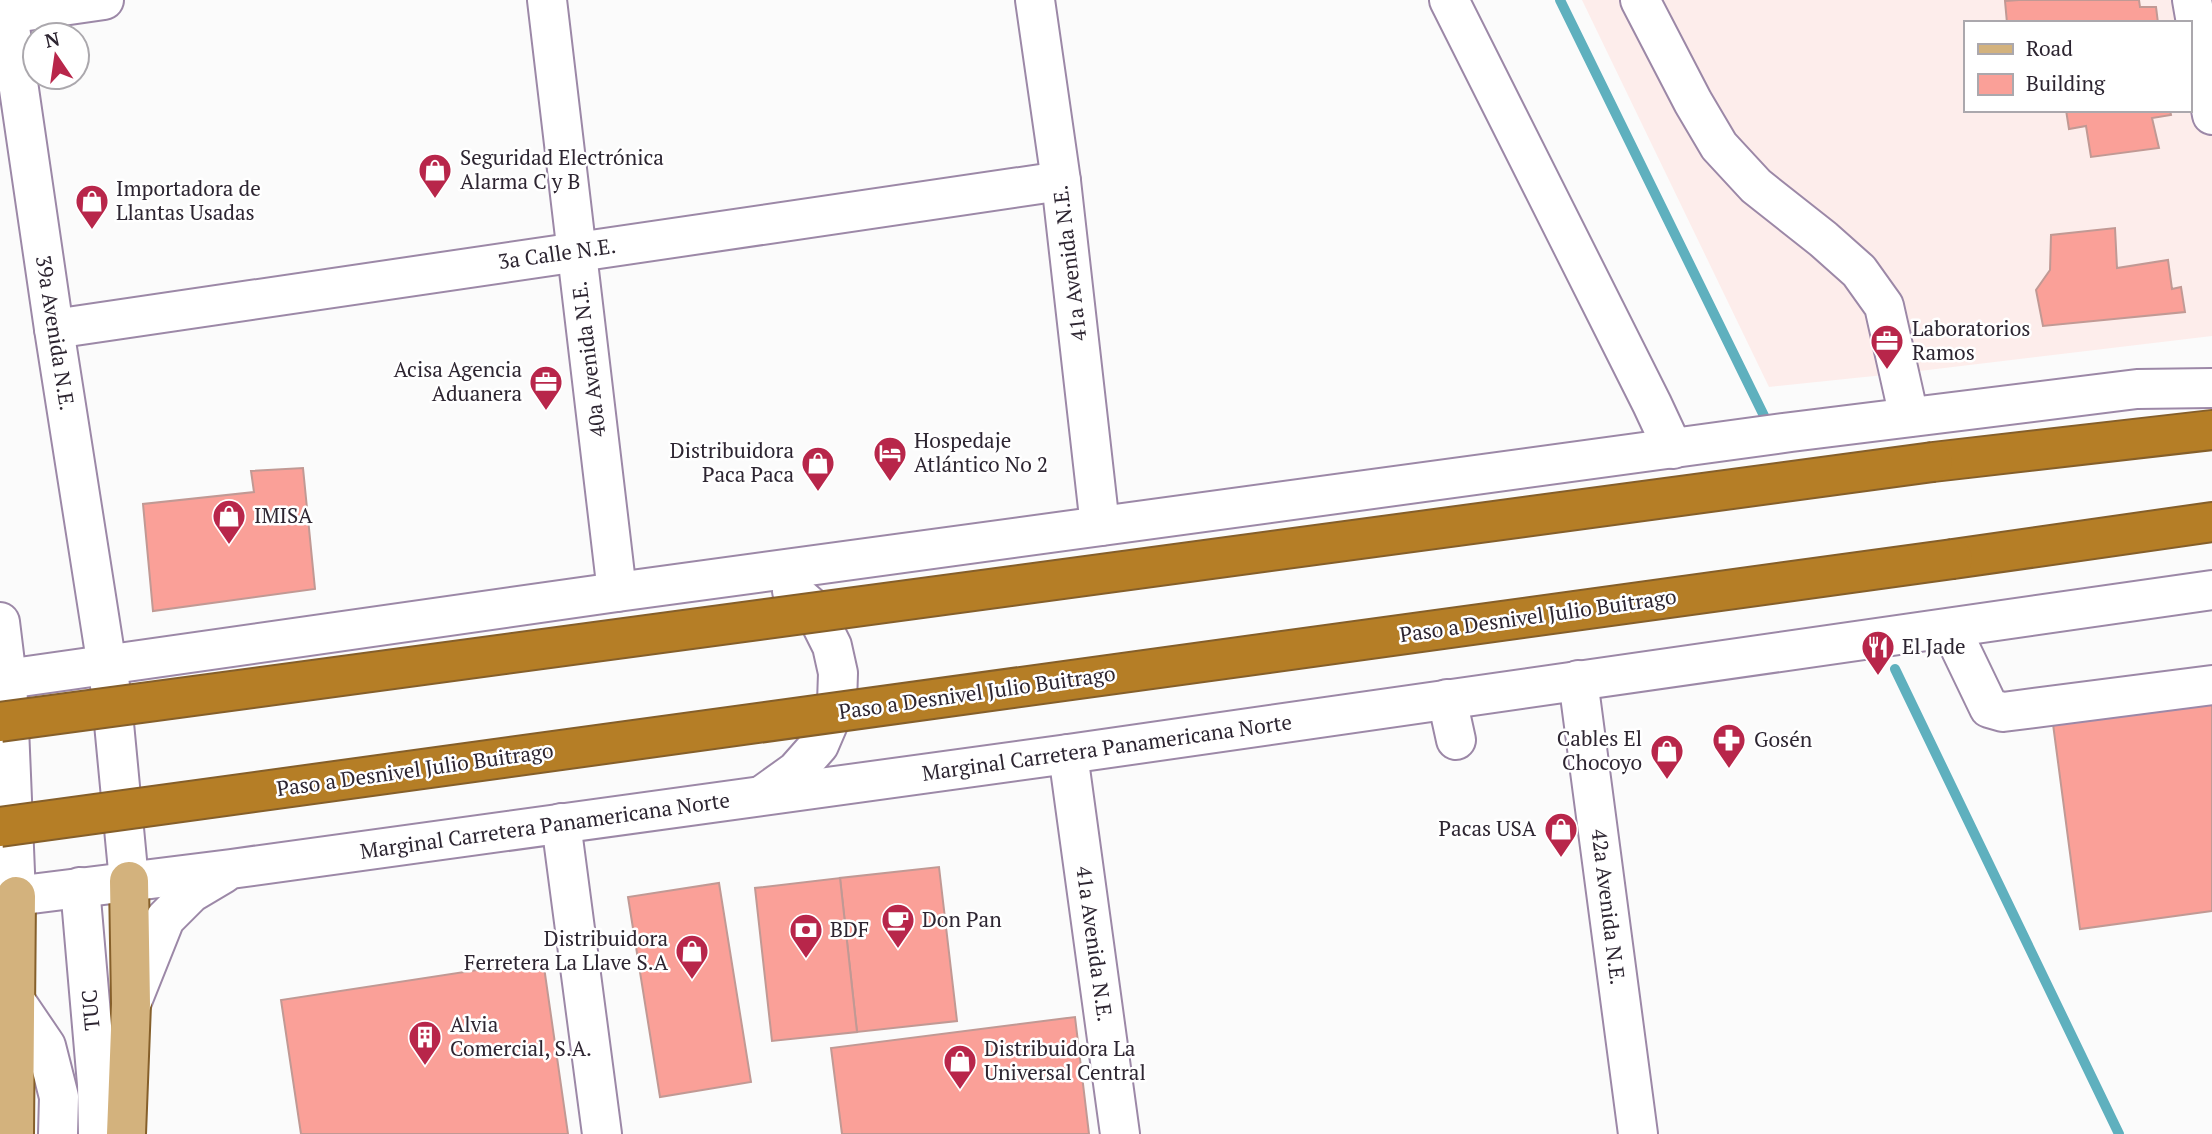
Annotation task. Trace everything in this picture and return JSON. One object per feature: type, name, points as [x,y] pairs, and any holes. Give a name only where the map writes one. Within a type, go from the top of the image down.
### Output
[{"type":"highway","points":[[0,722],[1933,462],[2212,430]]},
{"type":"highway","name":"Paso a Desnivel Julio Buitrago","points":[[0,827],[2212,522]]},
{"type":"main road","points":[[126,1134],[131,1004],[129,881]]},
{"type":"main road","points":[[8,897],[8,991],[14,1134]]},
{"type":"street","points":[[4,10],[104,0]]},
{"type":"street","name":"40a Avenida N.E.","points":[[547,0],[617,592]]},
{"type":"street","name":"41a Avenida N.E.","points":[[1035,0],[1060,181],[1100,526]]},
{"type":"street","points":[[1449,0],[1673,449]]},
{"type":"street","points":[[1640,0],[1719,146],[1756,186],[1859,271],[1884,306],[1909,417]]},
{"type":"street","points":[[2192,0],[2212,115]]},
{"type":"street","name":"39a Avenida N.E.","points":[[4,10],[111,692],[129,881]]},
{"type":"street","name":"3a Calle N.E.","points":[[54,329],[1060,181]]},
{"type":"street","points":[[3,680],[617,592],[1909,417],[2137,388],[2212,388]]},
{"type":"street","points":[[756,573],[790,589],[814,610],[832,646],[838,673],[837,703],[819,745],[796,771],[762,796]]},
{"type":"street","name":"Marginal Carretera Panamericana Norte","points":[[8,897],[1068,754],[2212,590]]},
{"type":"street","points":[[0,622],[8,897]]},
{"type":"street","points":[[1951,629],[1989,708],[2003,712],[2212,685]]},
{"type":"street","name":"42a Avenida N.E.","points":[[1578,681],[1638,1134]]},
{"type":"street","points":[[1447,699],[1457,740]]},
{"type":"street","name":"41a Avenida N.E.","points":[[1068,754],[1120,1134]]},
{"type":"street","points":[[561,823],[602,1134]]},
{"type":"street","points":[[131,1004],[165,919],[191,893],[231,869]]},
{"type":"street","name":"TUC","points":[[80,887],[97,1084],[98,1134]]},
{"type":"street","points":[[8,991],[46,1046],[59,1097],[58,1134]]},
{"type":"shaded area","points":[[1582,0],[2212,0],[2212,336],[1769,387]]},
{"type":"building","points":[[2139,0],[2140,7],[2156,7],[2158,21],[2007,21],[2005,1]]},
{"type":"building","points":[[2066,112],[2170,112],[2171,115],[2152,118],[2159,148],[2091,157],[2086,126],[2069,129]]},
{"type":"building","points":[[2115,228],[2117,268],[2168,260],[2172,289],[2181,287],[2185,312],[2043,326],[2036,290],[2050,270],[2051,235]]},
{"type":"building","name":"IMISA","points":[[303,468],[315,589],[153,611],[143,504],[254,492],[251,471]]},
{"type":"building","points":[[2212,703],[2212,911],[2080,929],[2053,724]]},
{"type":"building","name":"Don Pan","points":[[939,867],[957,1021],[857,1032],[840,878]]},
{"type":"building","name":"BDF","points":[[840,878],[857,1032],[772,1041],[755,888]]},
{"type":"building","points":[[719,883],[751,1082],[660,1097],[628,897]]},
{"type":"building","name":"Alvia Comercial, S.A.","points":[[543,960],[568,1134],[301,1134],[281,1000]]},
{"type":"building","name":"Distribuidora La Universal Central","points":[[1075,1017],[1089,1134],[842,1134],[831,1048]]},
{"type":"waterway","points":[[1560,0],[1770,428]]},
{"type":"waterway","points":[[1895,669],[2119,1134]]},
{"type":"place","name":"Seguridad Electrónica Alarma C y B","points":[[435,200]]},
{"type":"place","name":"Importadora de Llantas Usadas","points":[[92,231]]},
{"type":"place","name":"Laboratorios Ramos","points":[[1887,371]]},
{"type":"place","name":"Acisa Agencia Aduanera","points":[[546,412]]},
{"type":"place","name":"Hospedaje Atlántico No 2","points":[[890,483]]},
{"type":"place","name":"Distribuidora Paca Paca","points":[[818,493]]},
{"type":"place","name":"IMISA","points":[[229,546]]},
{"type":"place","name":"El Jade","points":[[1878,677]]},
{"type":"place","name":"Gosén","points":[[1729,770]]},
{"type":"place","name":"Cables El Chocoyo","points":[[1667,781]]},
{"type":"place","name":"Pacas USA","points":[[1561,859]]},
{"type":"place","name":"Don Pan","points":[[898,950]]},
{"type":"place","name":"BDF","points":[[806,960]]},
{"type":"place","name":"Distribuidora Ferretera La Llave S.A","points":[[692,981]]},
{"type":"place","name":"Alvia Comercial, S.A.","points":[[425,1067]]},
{"type":"place","name":"Distribuidora La Universal Central","points":[[960,1091]]}]
